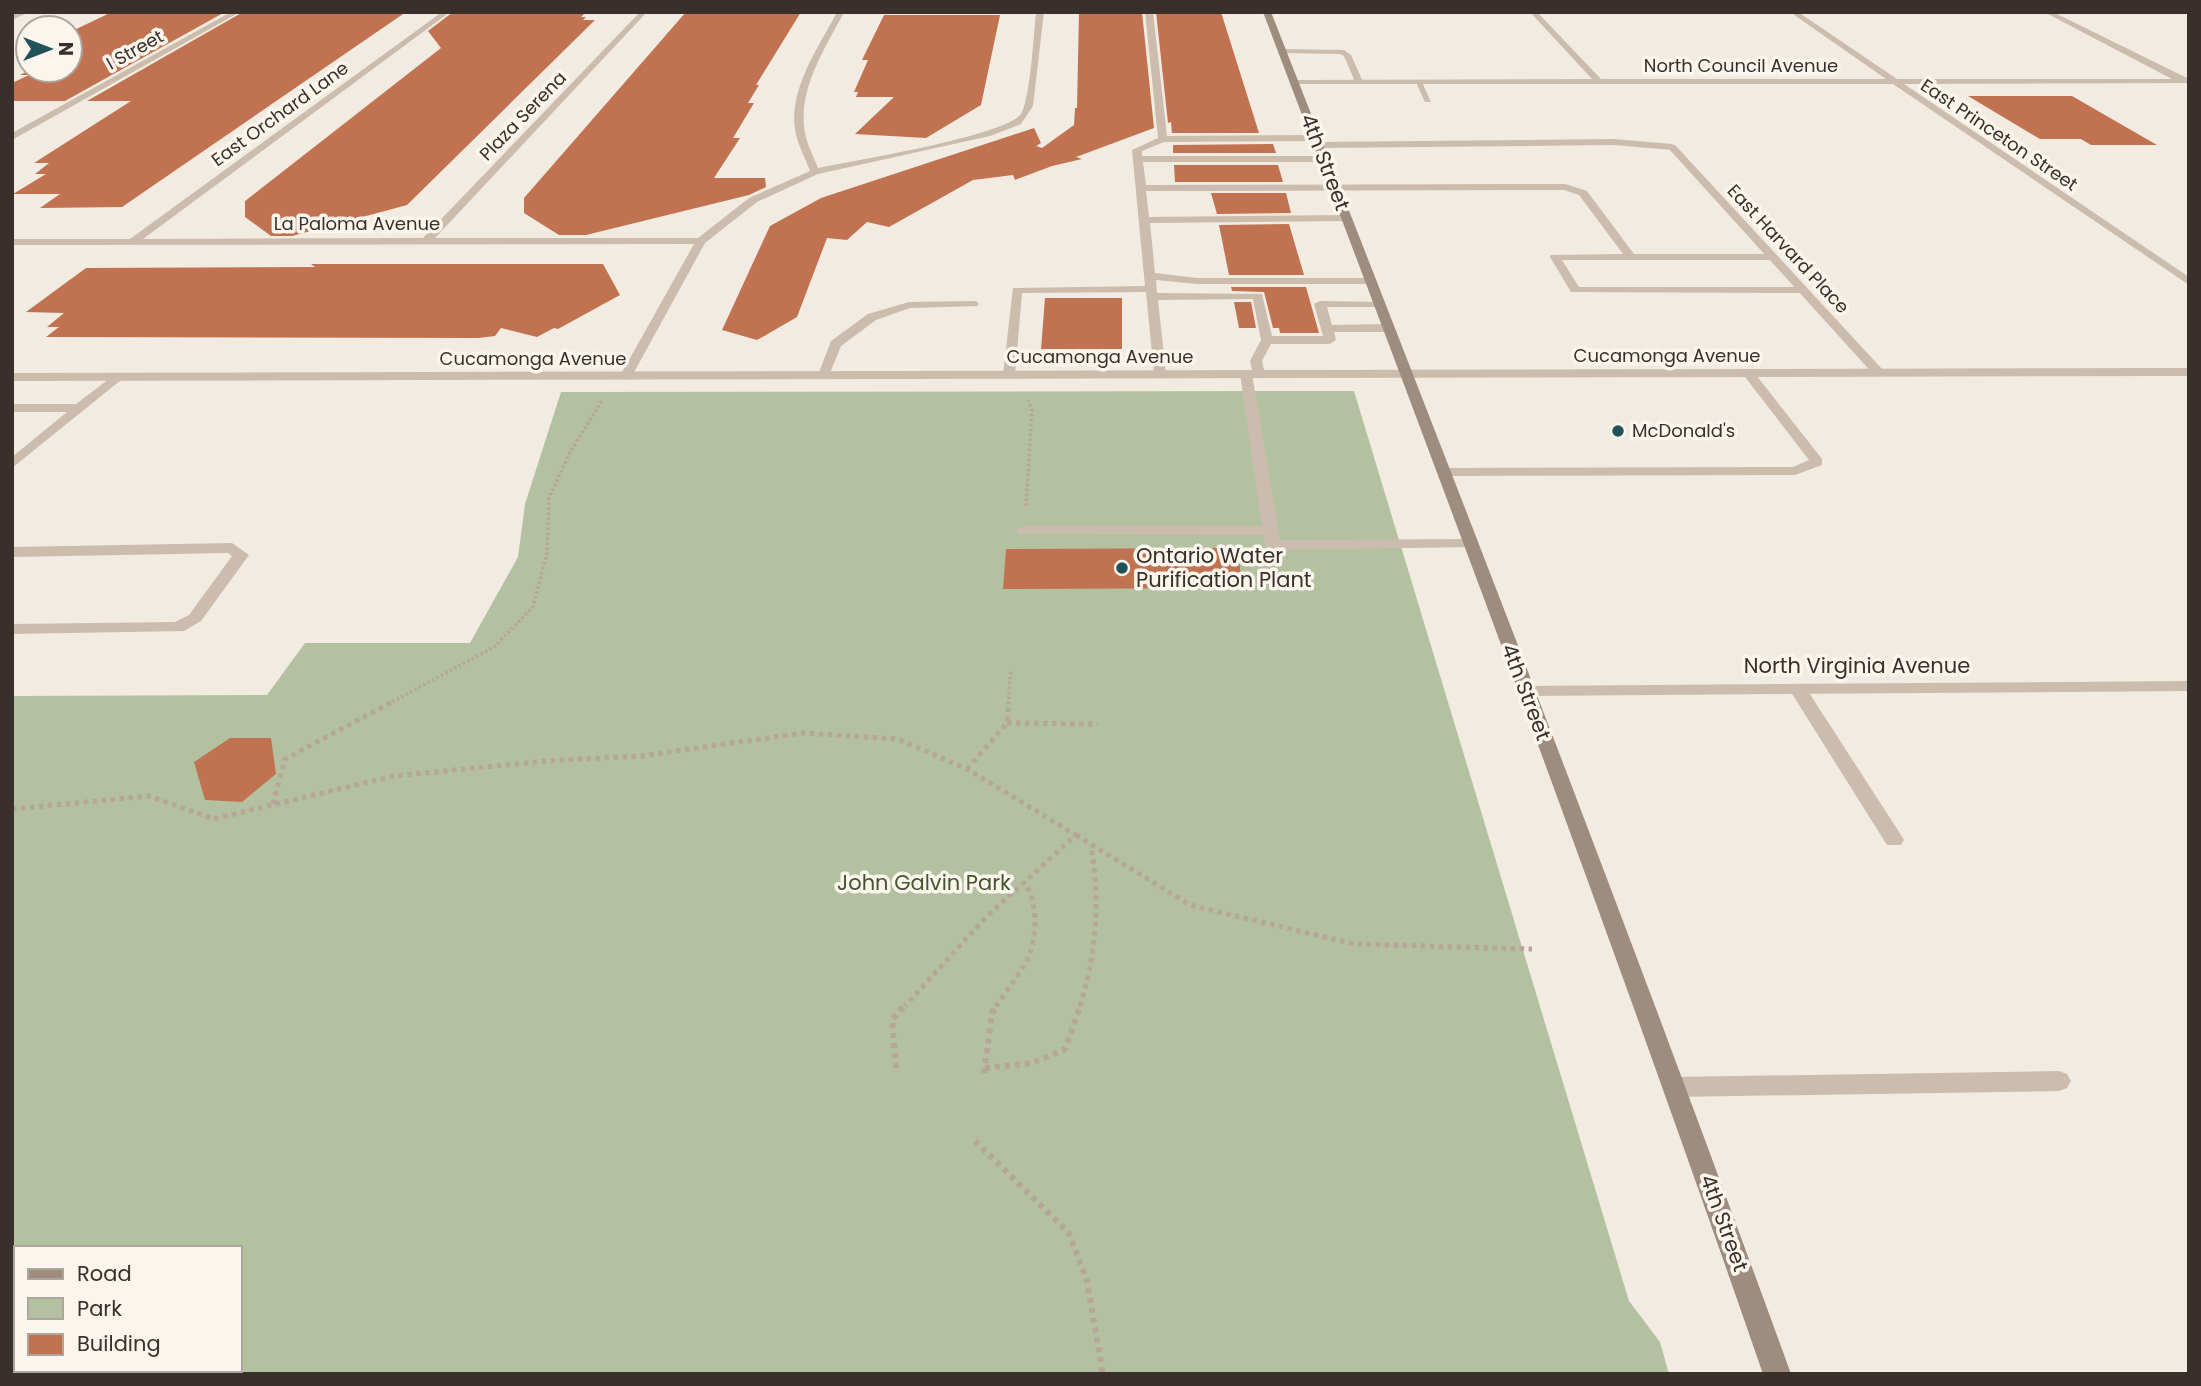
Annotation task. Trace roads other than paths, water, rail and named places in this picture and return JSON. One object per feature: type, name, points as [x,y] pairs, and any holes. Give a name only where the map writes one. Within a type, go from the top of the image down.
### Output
[{"type":"main road","name":"4th Street","points":[[1268,12],[1407,374],[1674,1087],[1777,1374]]},
{"type":"street","points":[[12,18],[26,12]]},
{"type":"street","name":"I Street","points":[[12,136],[237,12]]},
{"type":"street","name":"East Orchard Lane","points":[[132,242],[447,12]]},
{"type":"street","name":"Plaza Serena","points":[[425,242],[644,12]]},
{"type":"street","points":[[815,172],[799,127],[801,103],[806,81],[841,12]]},
{"type":"street","points":[[626,376],[701,241],[753,200],[815,172],[987,134],[1012,126],[1026,116],[1040,12]]},
{"type":"street","points":[[1149,12],[1163,139]]},
{"type":"street","points":[[1533,12],[1598,82]]},
{"type":"street","name":"East Princeton Street","points":[[1793,12],[2189,282]]},
{"type":"street","points":[[2046,12],[2186,81]]},
{"type":"street","points":[[1282,51],[1341,52],[1347,55],[1359,82]]},
{"type":"street","name":"North Council Avenue","points":[[1293,82],[2186,81]]},
{"type":"street","points":[[1418,82],[1429,100]]},
{"type":"street","points":[[1160,374],[1137,150],[1163,139],[1317,142]]},
{"type":"street","name":"East Harvard Place","points":[[1317,142],[1614,142],[1672,147],[1880,373]]},
{"type":"street","points":[[1138,159],[1323,159]]},
{"type":"street","points":[[1141,188],[1565,187],[1583,193],[1631,257]]},
{"type":"street","points":[[1144,220],[1346,218]]},
{"type":"street","name":"La Paloma Avenue","points":[[12,242],[701,241]]},
{"type":"street","points":[[1772,257],[1555,257],[1575,290],[1803,290]]},
{"type":"street","points":[[1149,276],[1197,281],[1371,281]]},
{"type":"street","points":[[1009,375],[1017,290],[1258,296],[1267,340],[1256,361],[1253,374],[1272,545],[1471,544]]},
{"type":"street","points":[[824,375],[835,344],[872,317],[909,305],[974,304]]},
{"type":"street","points":[[1267,340],[1330,340],[1320,304],[1380,304]]},
{"type":"street","points":[[1327,329],[1389,328]]},
{"type":"street","name":"Cucamonga Avenue","points":[[12,377],[2189,372]]},
{"type":"street","points":[[1444,472],[1794,471],[1817,462],[1748,373]]},
{"type":"street","points":[[12,464],[117,377]]},
{"type":"street","points":[[12,408],[80,408]]},
{"type":"street","points":[[12,442],[38,442]]},
{"type":"street","points":[[1024,531],[1270,530]]},
{"type":"street","points":[[12,552],[232,548],[241,555],[195,618],[178,627],[12,629]]},
{"type":"street","name":"North Virginia Avenue","points":[[1526,691],[2189,686]]},
{"type":"street","points":[[1798,689],[1895,840]]},
{"type":"street","points":[[1674,1087],[2059,1081]]},
{"type":"place","name":"McDonald's","points":[[1618,431]]},
{"type":"place","name":"Ontario Water Purification Plant","points":[[1122,568]]},
{"type":"park label","name":"John Galvin Park","points":[[924,883]]}]
